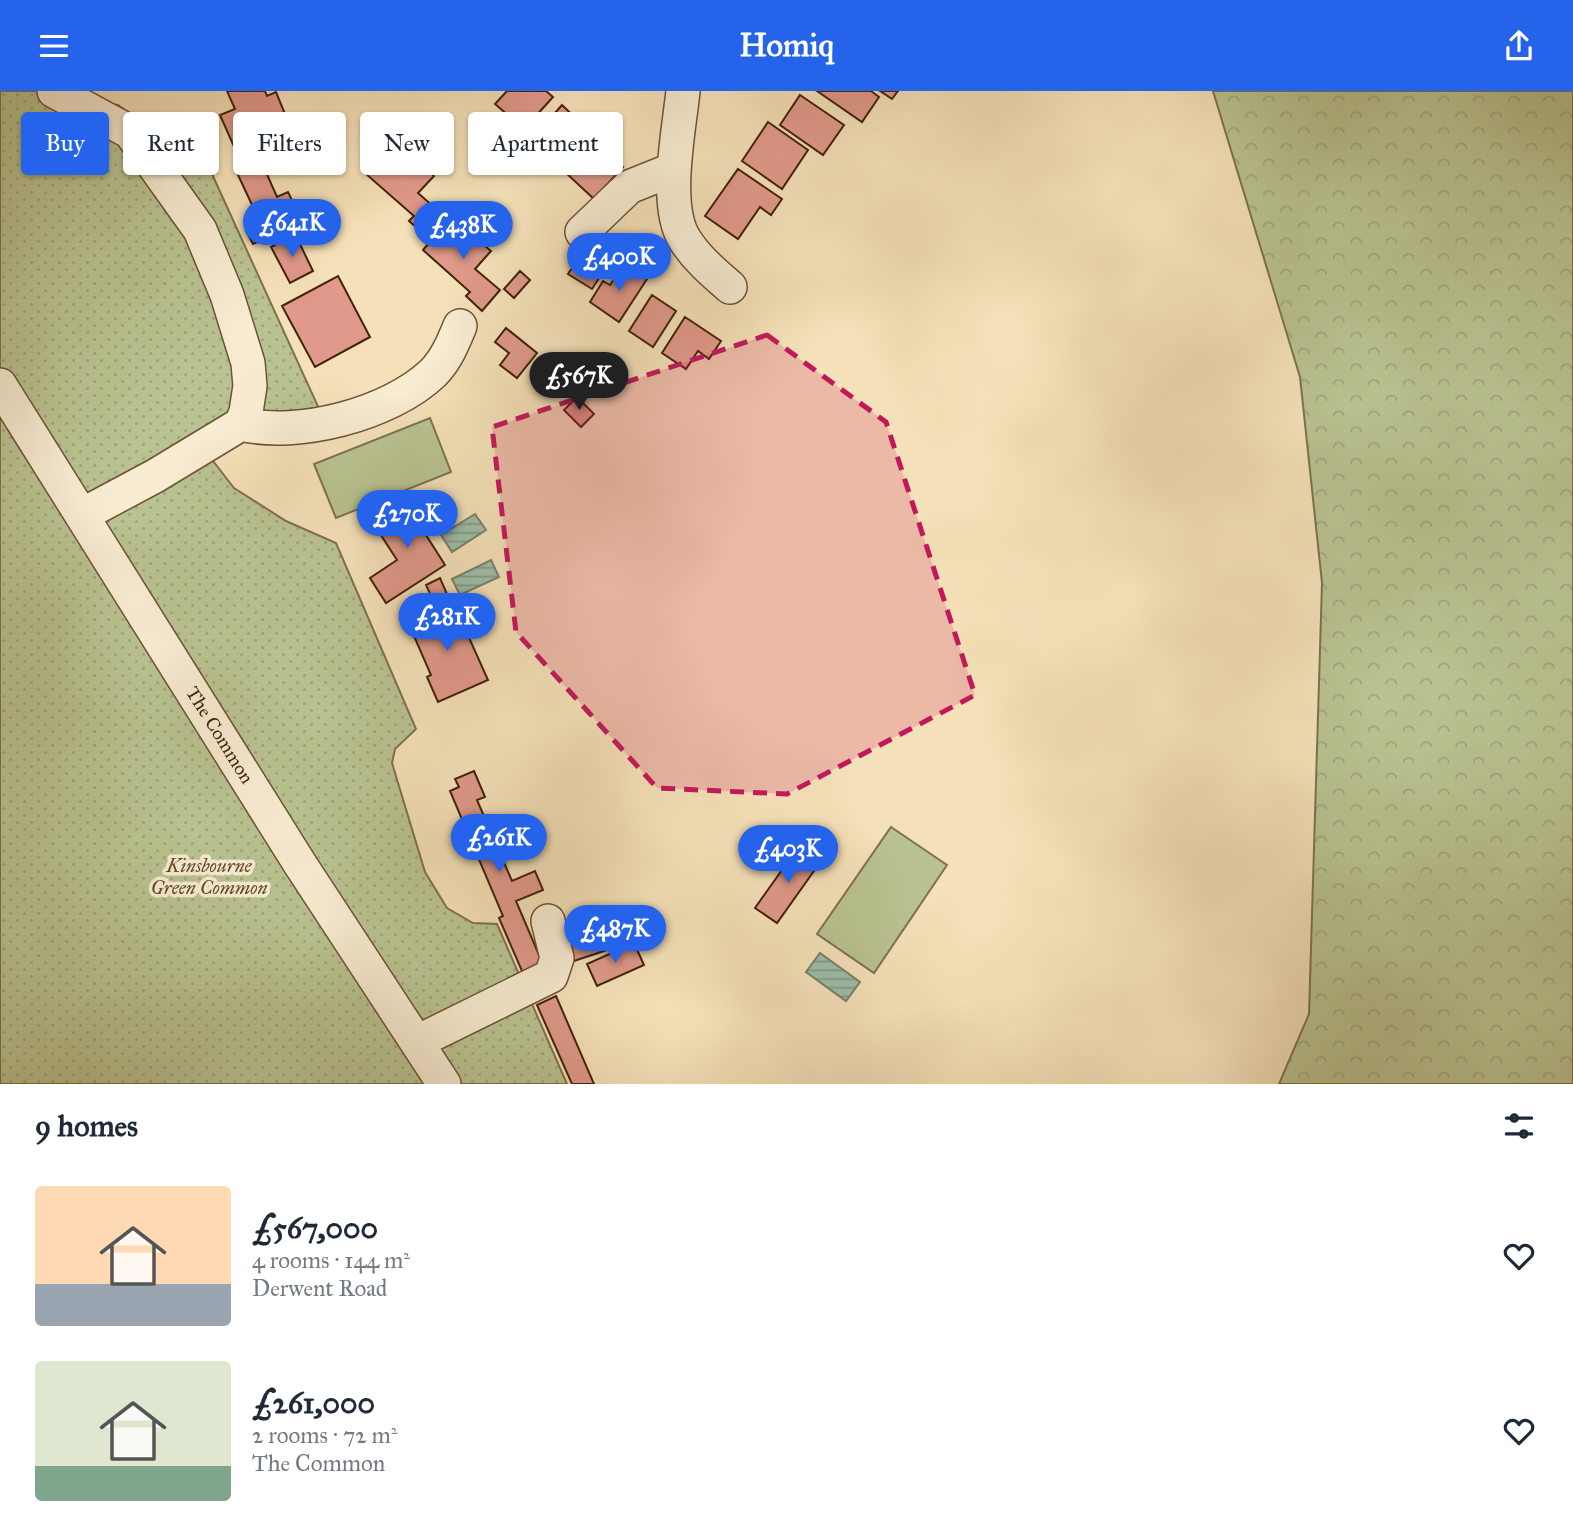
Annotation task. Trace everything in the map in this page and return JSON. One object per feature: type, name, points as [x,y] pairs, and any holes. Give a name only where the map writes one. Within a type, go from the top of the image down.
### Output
[{"type":"street","points":[[54,91],[130,132],[200,230],[228,295],[248,363],[250,386],[241,424],[155,476],[82,515]]},
{"type":"street","points":[[683,91],[674,169],[676,218],[684,239],[699,259],[730,287]]},
{"type":"street","points":[[582,232],[629,187],[674,169]]},
{"type":"street","points":[[241,424],[259,428],[294,429],[352,417],[403,394],[433,372],[448,353],[460,327]]},
{"type":"street","name":"The Common","points":[[0,385],[300,864],[443,1084]]},
{"type":"street","points":[[416,1042],[551,976],[557,958],[548,921]]},
{"type":"highlighted area","points":[[767,335],[886,422],[975,695],[787,794],[657,788],[516,632],[492,427]]},
{"type":"green space","name":"Kinsbourne Green Common","points":[[0,91],[67,91],[84,100],[118,105],[128,112],[123,112],[123,175],[212,175],[321,413],[203,448],[234,488],[286,521],[336,543],[416,729],[395,749],[392,763],[425,872],[447,908],[473,923],[497,924],[567,1084],[0,1084]]},
{"type":"green space","points":[[1213,91],[1573,91],[1573,1084],[1279,1084],[1309,1014],[1322,583],[1300,377]]},
{"type":"green space","points":[[430,418],[451,472],[336,518],[314,464]]},
{"type":"green space","points":[[891,827],[947,865],[874,973],[817,934]]},
{"type":"shaded area","points":[[475,514],[486,530],[452,552],[441,535]]},
{"type":"shaded area","points":[[491,560],[499,577],[460,595],[452,579]]},
{"type":"shaded area","points":[[820,953],[860,982],[846,1001],[806,972]]},
{"type":"building","points":[[227,91],[265,91],[267,96],[276,92],[284,112],[233,112],[233,144],[220,115],[235,109]]},
{"type":"building","points":[[507,91],[546,91],[553,97],[539,112],[504,112],[495,104]]},
{"type":"building","points":[[817,91],[871,91],[879,97],[862,122]]},
{"type":"building","points":[[880,91],[898,91],[892,99]]},
{"type":"building","points":[[800,95],[844,125],[823,155],[780,125]]},
{"type":"building","points":[[562,105],[569,112],[556,112]]},
{"type":"building","points":[[768,122],[808,150],[782,189],[742,161]]},
{"type":"building","points":[[738,169],[782,199],[771,215],[760,207],[738,239],[705,216]]},
{"type":"building","points":[[238,175],[267,175],[277,197],[288,192],[302,221],[253,244],[246,231],[261,224]]},
{"type":"building","points":[[367,175],[433,175],[418,193],[443,215],[425,235],[409,221],[414,216]]},
{"type":"building","points":[[568,175],[616,175],[594,199]]},
{"type":"building","points":[[451,217],[491,251],[475,269],[500,290],[482,311],[466,296],[470,292],[423,250]]},
{"type":"building","points":[[597,230],[620,246],[592,289],[568,274]]},
{"type":"building","points":[[295,234],[313,271],[290,283],[271,247]]},
{"type":"building","points":[[624,264],[647,279],[619,322],[590,302],[603,281],[610,285]]},
{"type":"building","points":[[520,271],[530,280],[514,298],[504,289]]},
{"type":"building","points":[[338,276],[370,337],[315,367],[282,306]]},
{"type":"building","points":[[652,295],[676,311],[653,347],[629,331]]},
{"type":"building","points":[[685,317],[721,341],[709,359],[698,351],[686,369],[662,353]]},
{"type":"building","points":[[506,328],[537,353],[517,378],[500,365],[509,353],[495,342]]},
{"type":"building","points":[[577,397],[594,414],[581,427],[564,410]]},
{"type":"building","points":[[420,497],[439,527],[426,535],[445,565],[386,603],[370,578],[397,560],[375,526]]},
{"type":"building","points":[[440,578],[447,594],[433,600],[426,585]]},
{"type":"building","points":[[438,607],[444,619],[458,613],[488,680],[438,702],[427,677],[431,675],[407,620]]},
{"type":"building","points":[[474,771],[485,797],[477,800],[512,881],[535,871],[543,890],[516,901],[545,969],[525,978],[499,918],[503,916],[450,791],[459,787],[455,779]]},
{"type":"building","points":[[799,846],[821,861],[777,923],[755,908]]},
{"type":"building","points":[[620,927],[625,944],[571,962],[565,946]]},
{"type":"building","points":[[634,943],[644,965],[597,986],[587,964]]},
{"type":"building","points":[[556,996],[594,1084],[572,1084],[537,1005]]}]
